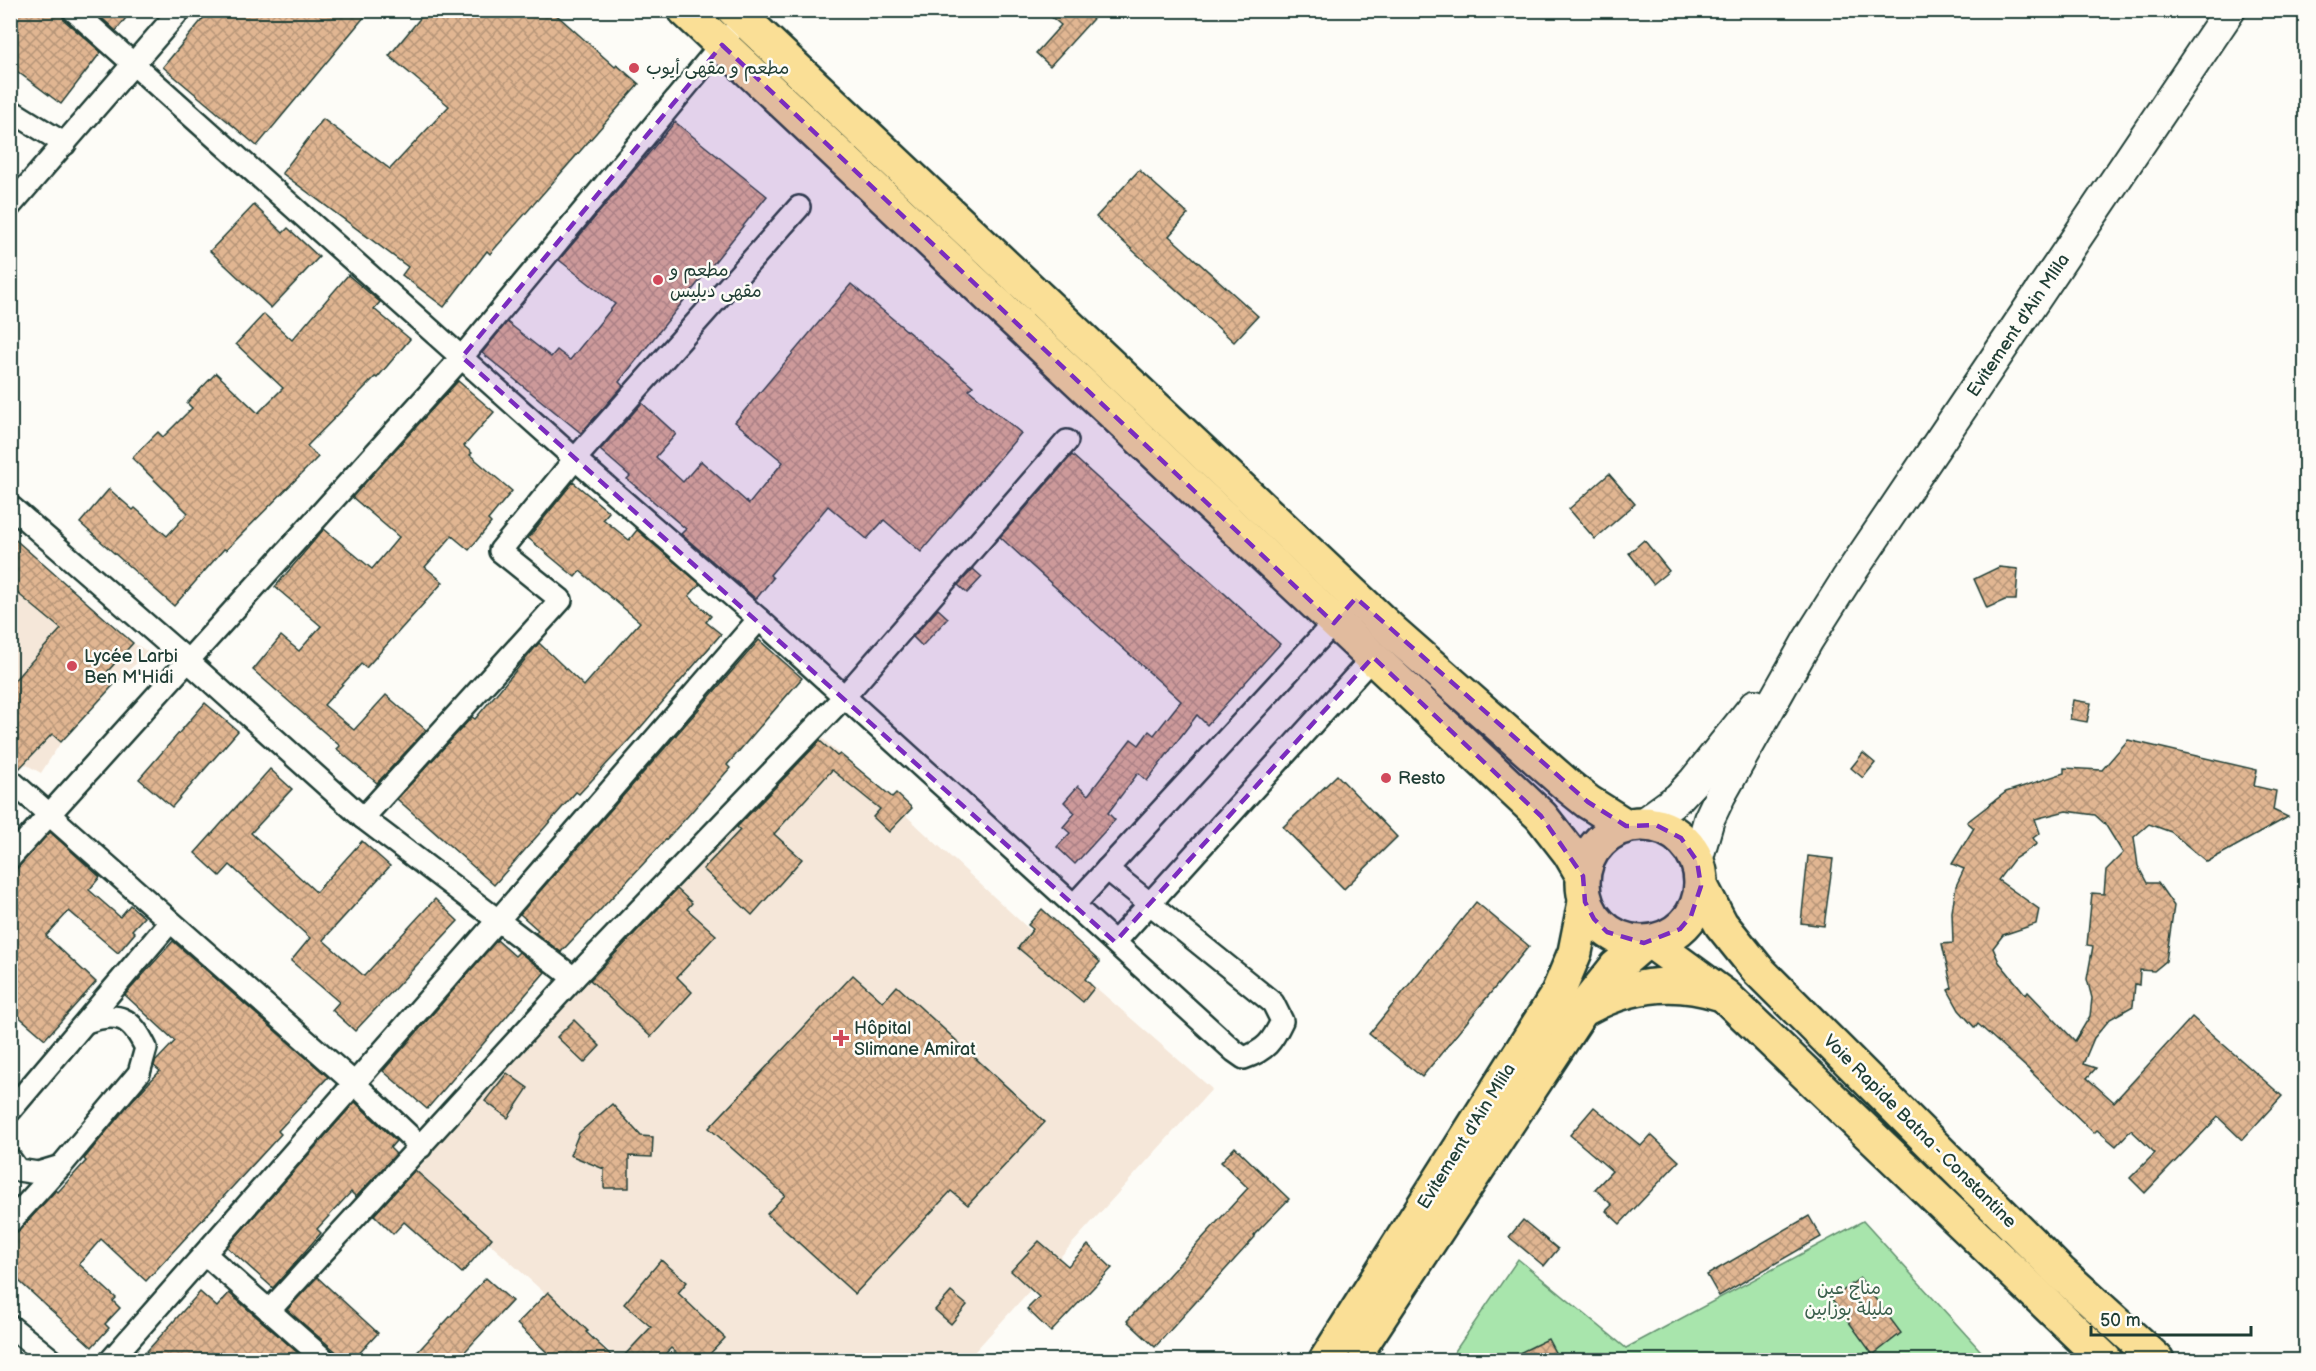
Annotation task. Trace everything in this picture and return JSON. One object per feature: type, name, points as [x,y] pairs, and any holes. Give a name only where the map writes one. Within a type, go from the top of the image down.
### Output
[{"type":"highway","points":[[685,10],[1540,816],[1569,852],[1594,919],[1607,932],[1625,941],[1648,943],[1667,938],[1680,928],[1691,916],[1698,902],[1699,873],[1690,849],[1681,838],[1663,828],[1634,825],[1588,802],[1568,786],[1356,598],[739,14]]},
{"type":"highway","points":[[1584,889],[1586,862],[1602,840],[1613,831],[1634,825]]},
{"type":"highway","name":"Voie Rapide Batna - Constantine","points":[[1699,873],[1721,924],[1758,970],[2060,1272],[2157,1360]]},
{"type":"highway","name":"Evitement d'Ain Mlila","points":[[1326,1360],[1557,994],[1575,952],[1584,889]]},
{"type":"highway","name":"Voie Rapide Batna - Constantine","points":[[1648,943],[1692,970],[1725,996],[2105,1360]]},
{"type":"highway","name":"Evitement d'Ain Mlila","points":[[1351,1360],[1582,1010],[1616,967],[1648,943]]},
{"type":"highway","points":[[1582,1010],[1604,998],[1652,985],[1677,984],[1702,988],[1725,996]]},
{"type":"main road","name":"Evitement d'Ain Mlila","points":[[1808,640],[1852,571],[2230,10]]},
{"type":"main road","points":[[1634,825],[1678,798],[1694,781],[1808,640]]},
{"type":"main road","points":[[1699,873],[1709,819],[1808,640]]},
{"type":"street","points":[[73,10],[575,459],[759,619],[843,698],[1234,1051],[1244,1058],[1260,1052],[1274,1037],[1282,1021],[1273,1003],[1107,869]]},
{"type":"street","points":[[10,206],[180,10]]},
{"type":"street","points":[[10,858],[462,357],[722,45],[739,14]]},
{"type":"street","points":[[10,110],[65,144]]},
{"type":"street","points":[[363,818],[561,600],[500,551],[575,459],[800,207]]},
{"type":"street","points":[[269,1311],[574,978],[843,698],[1067,441]]},
{"type":"street","points":[[10,506],[363,818],[574,978]]},
{"type":"street","points":[[1074,905],[1356,598]]},
{"type":"street","points":[[111,1360],[759,619]]},
{"type":"street","points":[[1114,942],[1372,657]]},
{"type":"street","points":[[10,780],[354,1083],[421,1147]]},
{"type":"street","points":[[10,1111],[170,922]]},
{"type":"street","points":[[10,1222],[61,1166],[139,1073],[146,1048],[136,1029],[122,1018],[106,1016],[86,1022]]},
{"type":"street","points":[[10,1159],[18,1170],[28,1172],[38,1173],[61,1166]]},
{"type":"street","points":[[206,1254],[325,1360]]},
{"type":"street","points":[[10,1326],[52,1360]]},
{"type":"highlighted area","points":[[722,45],[1334,623],[1356,598],[1588,802],[1626,826],[1656,825],[1681,838],[1697,861],[1701,886],[1691,916],[1680,929],[1644,943],[1607,932],[1594,919],[1585,902],[1583,876],[1541,816],[1373,657],[1115,942],[462,357]]},
{"type":"shaded area","name":"Lycée Larbi Ben M'Hidi","points":[[11,535],[133,643],[149,652],[119,679],[61,742],[41,773],[25,764],[11,752]]},
{"type":"shaded area","name":"Hôpital Slimane Amirat","points":[[810,727],[1031,931],[1212,1089],[967,1360],[619,1360],[409,1171]]},
{"type":"green space","name":"مناج عين مليلة بوزابين","points":[[1863,1221],[1989,1360],[1449,1360],[1518,1259],[1626,1348]]},
{"type":"building","points":[[10,10],[61,10],[64,20],[101,52],[61,104],[10,66]]},
{"type":"building","points":[[93,10],[132,10],[116,31]]},
{"type":"building","points":[[210,10],[370,10],[257,146],[163,67]]},
{"type":"building","points":[[427,10],[551,10],[615,67],[617,65],[639,84],[490,254],[487,251],[444,307],[402,275],[408,267],[282,173],[323,119],[390,169],[449,106],[389,56]]},
{"type":"building","points":[[1043,10],[1101,10],[1050,66],[1036,53],[1061,25]]},
{"type":"building","name":"مطعم و مقهى ديليس","points":[[675,122],[767,196],[619,382],[623,386],[581,433],[482,353],[507,322],[551,357],[557,350],[570,360],[615,304],[559,260]]},
{"type":"building","points":[[1139,170],[1188,214],[1169,236],[1258,316],[1234,342],[1096,217]]},
{"type":"building","points":[[254,205],[283,233],[288,228],[319,257],[271,308],[210,251]]},
{"type":"building","points":[[348,275],[380,302],[374,309],[410,339],[377,378],[375,377],[307,446],[318,457],[226,550],[224,549],[174,606],[80,523],[109,489],[167,536],[188,513],[132,458],[158,432],[163,437],[192,408],[187,403],[216,373],[258,413],[283,388],[236,344],[264,314],[292,340]]},
{"type":"building","points":[[851,284],[973,386],[969,390],[1021,433],[921,552],[884,520],[867,539],[828,506],[770,575],[773,578],[756,599],[681,534],[686,529],[627,479],[630,476],[600,450],[642,403],[676,434],[656,457],[683,482],[701,461],[749,504],[783,462],[735,422]]},
{"type":"building","points":[[458,381],[494,412],[464,446],[472,453],[470,455],[512,491],[488,520],[491,523],[469,550],[452,536],[425,567],[443,582],[366,668],[361,664],[324,705],[354,730],[386,695],[426,730],[377,783],[337,749],[340,746],[253,670],[281,636],[299,651],[321,626],[275,587],[324,529],[372,569],[399,537],[352,497]]},
{"type":"building","points":[[1072,455],[1280,644],[1207,725],[1197,715],[1147,781],[1138,773],[1108,813],[1115,820],[1075,864],[1057,847],[1070,833],[1063,827],[1075,813],[1064,802],[1078,786],[1088,795],[1131,739],[1139,745],[1149,731],[1154,735],[1181,701],[1000,537]]},
{"type":"building","points":[[1609,474],[1635,504],[1595,539],[1569,509]]},
{"type":"building","points":[[573,482],[609,512],[603,519],[629,540],[637,530],[700,584],[689,596],[711,616],[706,622],[721,634],[641,727],[579,794],[576,792],[494,885],[397,799],[472,717],[475,719],[539,643],[584,686],[640,622],[580,571],[575,577],[528,538]]},
{"type":"building","name":"Lycée Larbi Ben M'Hidi","points":[[10,535],[133,643],[108,671],[119,679],[61,742],[52,734],[18,770],[10,768],[10,685],[61,629],[10,587]]},
{"type":"building","points":[[1644,540],[1669,571],[1653,584],[1629,553]]},
{"type":"building","points":[[1999,567],[2018,569],[2016,600],[2005,600],[1987,608],[1974,579]]},
{"type":"building","points":[[973,569],[982,577],[967,593],[958,585]]},
{"type":"building","points":[[938,609],[948,618],[922,646],[913,637]]},
{"type":"building","points":[[759,640],[802,678],[727,765],[730,768],[687,817],[561,952],[535,933],[538,930],[520,914]]},
{"type":"building","points":[[2073,700],[2091,703],[2087,722],[2070,719]]},
{"type":"building","points":[[205,703],[238,731],[172,807],[139,779]]},
{"type":"building","points":[[2128,740],[2257,770],[2254,786],[2276,791],[2273,810],[2288,817],[2207,862],[2171,832],[2149,824],[2134,837],[2138,866],[2147,883],[2158,883],[2174,906],[2166,961],[2154,971],[2140,970],[2139,985],[2135,984],[2133,1006],[2110,1019],[2094,1038],[2083,1064],[2096,1068],[2087,1078],[2114,1102],[2192,1017],[2282,1096],[2242,1140],[2218,1117],[2145,1193],[2130,1178],[2155,1153],[2131,1130],[2116,1146],[2097,1130],[2094,1133],[1978,1024],[1975,1028],[1959,1010],[1948,990],[1952,988],[1942,944],[1953,943],[1952,912],[1956,886],[1964,869],[1952,864],[1974,828],[1967,822],[2006,792],[2064,773],[2064,768],[2102,770]],"holes":[[[2066,811],[2095,815],[2105,824],[2123,853],[2106,870],[2104,894],[2092,893],[2087,945],[2093,946],[2087,979],[2092,998],[2090,1016],[2075,1041],[2028,992],[2026,995],[1999,962],[1993,948],[2003,935],[2036,924],[2039,909],[1998,880],[2014,859],[2037,844],[2033,838],[2040,833],[2035,819]]]},
{"type":"building","points":[[820,741],[837,756],[840,754],[892,797],[896,793],[912,808],[889,832],[873,817],[880,809],[832,770],[774,834],[802,859],[752,915],[703,869],[740,830],[737,827]]},
{"type":"building","points":[[1863,753],[1875,763],[1863,778],[1851,768]]},
{"type":"building","points":[[270,769],[292,789],[251,833],[316,892],[362,841],[390,866],[323,940],[364,976],[435,899],[458,921],[355,1031],[332,1010],[339,1002],[291,961],[310,938],[230,865],[220,876],[195,853]]},
{"type":"building","points":[[1337,775],[1397,837],[1344,889],[1283,827]]},
{"type":"building","points":[[50,832],[100,877],[89,890],[120,917],[130,905],[144,917],[132,930],[135,933],[118,953],[69,911],[46,936],[96,982],[45,1039],[10,1009],[10,876]]},
{"type":"building","points":[[1808,856],[1833,859],[1824,926],[1801,923]]},
{"type":"building","points":[[677,889],[692,903],[687,909],[716,935],[677,977],[692,992],[651,1037],[590,980]]},
{"type":"building","points":[[1476,902],[1529,946],[1422,1077],[1369,1034]]},
{"type":"building","points":[[1042,909],[1100,962],[1085,979],[1094,988],[1083,1002],[1018,948],[1033,929],[1028,925]]},
{"type":"building","points":[[497,940],[515,956],[519,952],[545,972],[427,1109],[383,1071]]},
{"type":"building","points":[[173,941],[328,1077],[278,1131],[281,1134],[146,1281],[101,1239],[79,1264],[116,1298],[113,1301],[120,1308],[105,1324],[109,1328],[92,1347],[10,1273],[10,1234],[19,1231],[56,1190],[58,1192],[86,1161],[84,1159],[128,1105],[160,1071],[154,1066],[155,1062],[175,1041],[125,995]]},
{"type":"building","points":[[853,975],[883,1002],[897,986],[1045,1122],[968,1205],[951,1191],[855,1294],[767,1214],[785,1195],[709,1128]]},
{"type":"building","points":[[574,1020],[600,1046],[584,1063],[557,1037]]},
{"type":"building","points":[[507,1073],[528,1088],[508,1118],[485,1101]]},
{"type":"building","points":[[355,1102],[396,1141],[390,1148],[396,1154],[356,1197],[351,1192],[317,1229],[321,1233],[273,1288],[227,1247]]},
{"type":"building","points":[[612,1104],[641,1136],[653,1137],[652,1157],[629,1156],[629,1188],[604,1188],[604,1169],[570,1155],[579,1133]]},
{"type":"building","points":[[1594,1107],[1641,1146],[1651,1135],[1679,1161],[1620,1224],[1606,1211],[1612,1205],[1595,1189],[1612,1171],[1570,1135]]},
{"type":"building","points":[[1235,1147],[1289,1199],[1155,1347],[1127,1321],[1248,1188],[1221,1162]]},
{"type":"building","points":[[415,1170],[492,1238],[462,1273],[404,1222],[393,1234],[374,1215]]},
{"type":"building","points":[[1809,1216],[1821,1237],[1719,1296],[1707,1275]]},
{"type":"building","points":[[1523,1220],[1558,1249],[1544,1266],[1509,1237]]},
{"type":"building","points":[[1039,1241],[1068,1266],[1088,1245],[1112,1268],[1051,1332],[1027,1309],[1039,1297],[1011,1271]]},
{"type":"building","points":[[661,1260],[687,1282],[678,1293],[725,1338],[704,1360],[684,1360],[671,1348],[659,1360],[620,1360],[651,1327],[624,1304]]},
{"type":"building","points":[[317,1277],[378,1333],[353,1360],[346,1360],[287,1310]]},
{"type":"building","points":[[486,1278],[512,1301],[457,1360],[410,1360]]},
{"type":"building","points":[[1860,1278],[1901,1333],[1873,1355],[1832,1299]]},
{"type":"building","points":[[200,1292],[217,1307],[229,1293],[305,1359],[139,1360]]},
{"type":"building","points":[[548,1292],[616,1360],[555,1360],[517,1324]]},
{"type":"building","points":[[951,1292],[967,1305],[951,1324],[935,1310]]},
{"type":"building","points":[[1548,1339],[1559,1360],[1505,1360]]},
{"type":"place","name":"مطعم و مقهى أيوب","points":[[634,68]]},
{"type":"place","name":"مطعم و مقهى ديليس","points":[[658,280]]},
{"type":"place","name":"Lycée Larbi Ben M'Hidi","points":[[72,666]]},
{"type":"place","name":"Resto","points":[[1386,778]]},
{"type":"place","name":"Hôpital Slimane Amirat","points":[[841,1038]]}]
